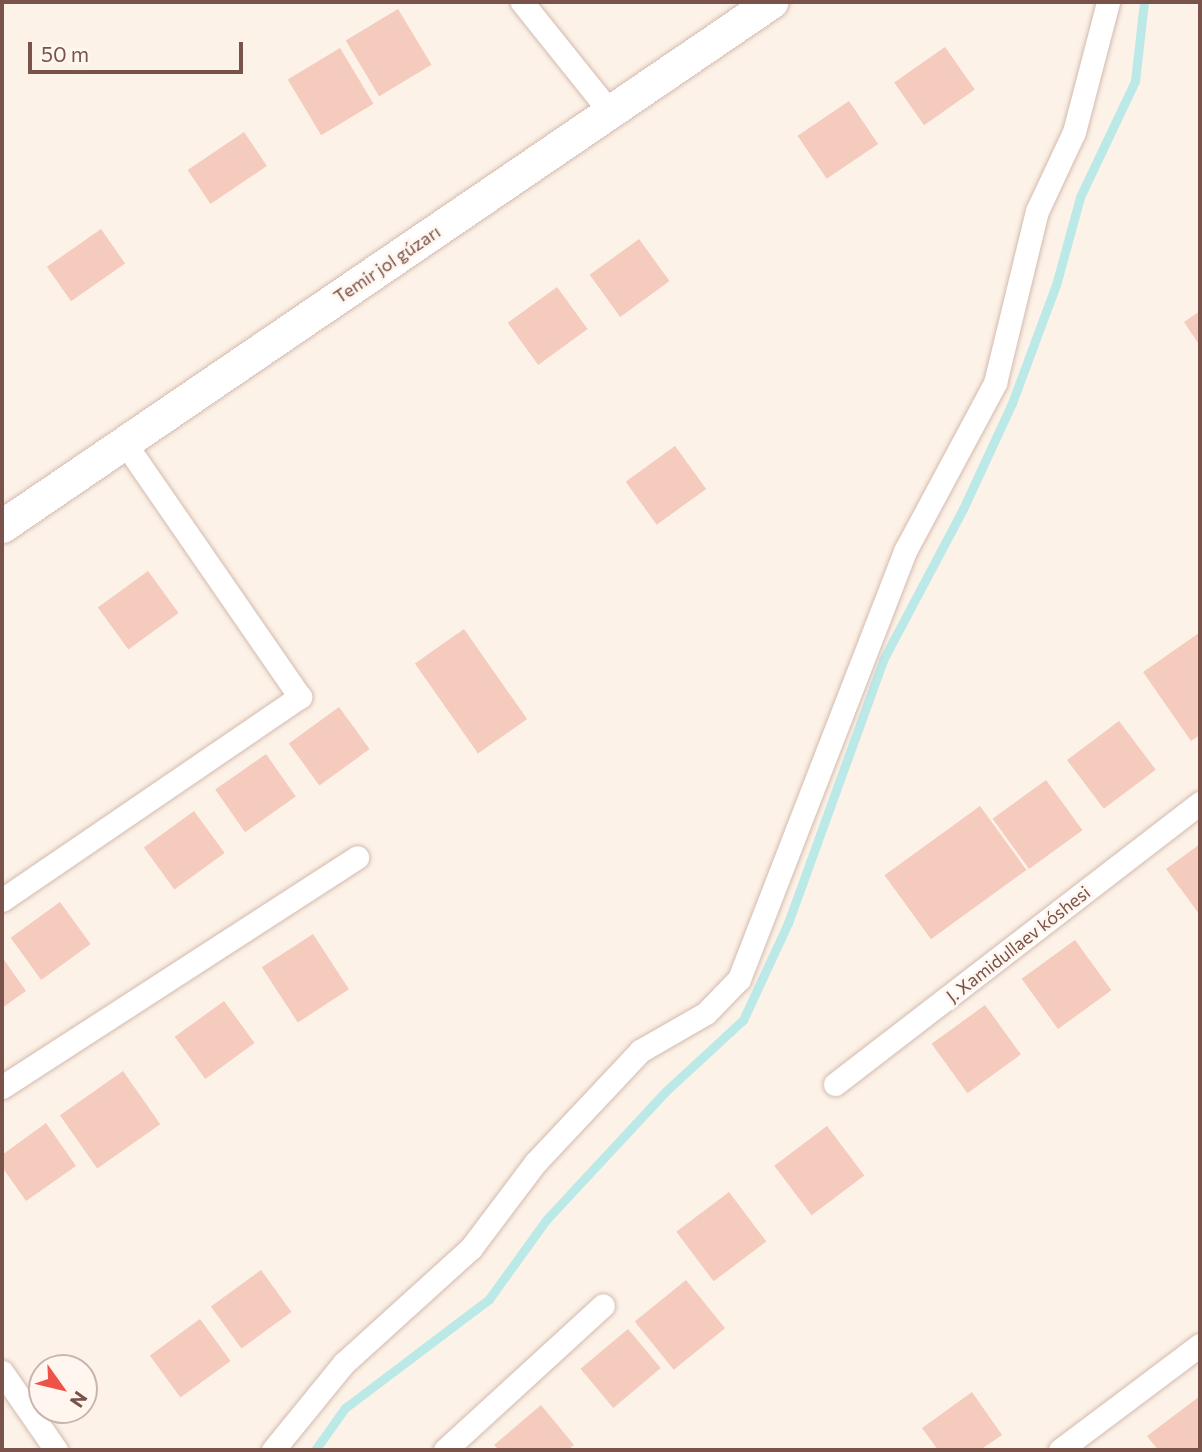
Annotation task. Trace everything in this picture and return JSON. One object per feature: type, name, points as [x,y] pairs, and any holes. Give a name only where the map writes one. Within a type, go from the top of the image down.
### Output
[{"type":"street","points":[[522,2],[610,112]]},
{"type":"street","name":"Temir jol gúzarı","points":[[2,526],[771,2]]},
{"type":"street","points":[[272,1450],[344,1363],[471,1248],[535,1163],[640,1051],[706,1013],[739,979],[905,551],[995,383],[1038,211],[1074,132],[1108,2]]},
{"type":"street","points":[[2,900],[300,697],[125,443]]},
{"type":"street","name":"J. Xamidullaev kóshesi","points":[[835,1084],[1200,803]]},
{"type":"street","points":[[2,1087],[357,857]]},
{"type":"street","points":[[445,1450],[603,1305]]},
{"type":"street","points":[[1060,1450],[1200,1345]]},
{"type":"street","points":[[2,1372],[57,1450]]},
{"type":"building","points":[[398,9],[431,65],[379,96],[346,40]]},
{"type":"building","points":[[945,47],[975,90],[924,125],[894,83]]},
{"type":"building","points":[[340,48],[373,104],[321,135],[288,79]]},
{"type":"building","points":[[849,101],[878,144],[827,179],[798,136]]},
{"type":"building","points":[[244,132],[267,166],[211,204],[188,170]]},
{"type":"building","points":[[101,229],[125,263],[71,301],[47,267]]},
{"type":"building","points":[[639,239],[670,281],[620,317],[590,275]]},
{"type":"building","points":[[557,287],[588,329],[538,365],[508,323]]},
{"type":"building","points":[[1200,311],[1200,346],[1184,322]]},
{"type":"building","points":[[675,446],[706,489],[657,525],[626,482]]},
{"type":"building","points":[[148,571],[179,613],[128,650],[98,607]]},
{"type":"building","points":[[464,629],[527,719],[478,754],[415,663]]},
{"type":"building","points":[[1199,633],[1200,735],[1191,741],[1143,672]]},
{"type":"building","points":[[339,707],[370,749],[319,786],[289,743]]},
{"type":"building","points":[[1119,721],[1156,770],[1104,809],[1067,760]]},
{"type":"building","points":[[266,754],[296,797],[245,832],[215,790]]},
{"type":"building","points":[[1046,780],[1082,830],[1029,869],[993,819]]},
{"type":"building","points":[[980,806],[1026,870],[931,939],[885,875]]},
{"type":"building","points":[[194,811],[225,853],[174,890],[144,847]]},
{"type":"building","points":[[1200,844],[1200,915],[1166,869]]},
{"type":"building","points":[[60,902],[91,944],[41,980],[11,938]]},
{"type":"building","points":[[313,934],[349,989],[298,1023],[262,967]]},
{"type":"building","points":[[1075,940],[1111,990],[1058,1029],[1022,979]]},
{"type":"building","points":[[2,957],[26,991],[2,1008]]},
{"type":"building","points":[[224,1001],[255,1043],[205,1079],[175,1037]]},
{"type":"building","points":[[985,1005],[1021,1054],[967,1093],[932,1044]]},
{"type":"building","points":[[123,1071],[160,1124],[97,1168],[60,1115]]},
{"type":"building","points":[[46,1123],[76,1166],[26,1201],[2,1167],[2,1155]]},
{"type":"building","points":[[827,1126],[864,1176],[812,1215],[774,1166]]},
{"type":"building","points":[[729,1192],[766,1242],[714,1281],[676,1232]]},
{"type":"building","points":[[261,1270],[292,1312],[241,1349],[211,1306]]},
{"type":"building","points":[[686,1280],[725,1328],[674,1370],[635,1322]]},
{"type":"building","points":[[200,1319],[231,1361],[180,1398],[150,1355]]},
{"type":"building","points":[[628,1329],[661,1368],[613,1408],[581,1369]]},
{"type":"building","points":[[972,1392],[1002,1435],[980,1450],[938,1450],[922,1428]]},
{"type":"building","points":[[1200,1396],[1200,1450],[1158,1450],[1147,1436]]},
{"type":"building","points":[[541,1405],[574,1445],[568,1450],[499,1450],[494,1445]]},
{"type":"waterway","points":[[315,1450],[345,1408],[489,1299],[546,1220],[666,1091],[743,1020],[788,923],[883,660],[963,509],[1012,403],[1056,285],[1080,197],[1135,81],[1144,2]]}]
